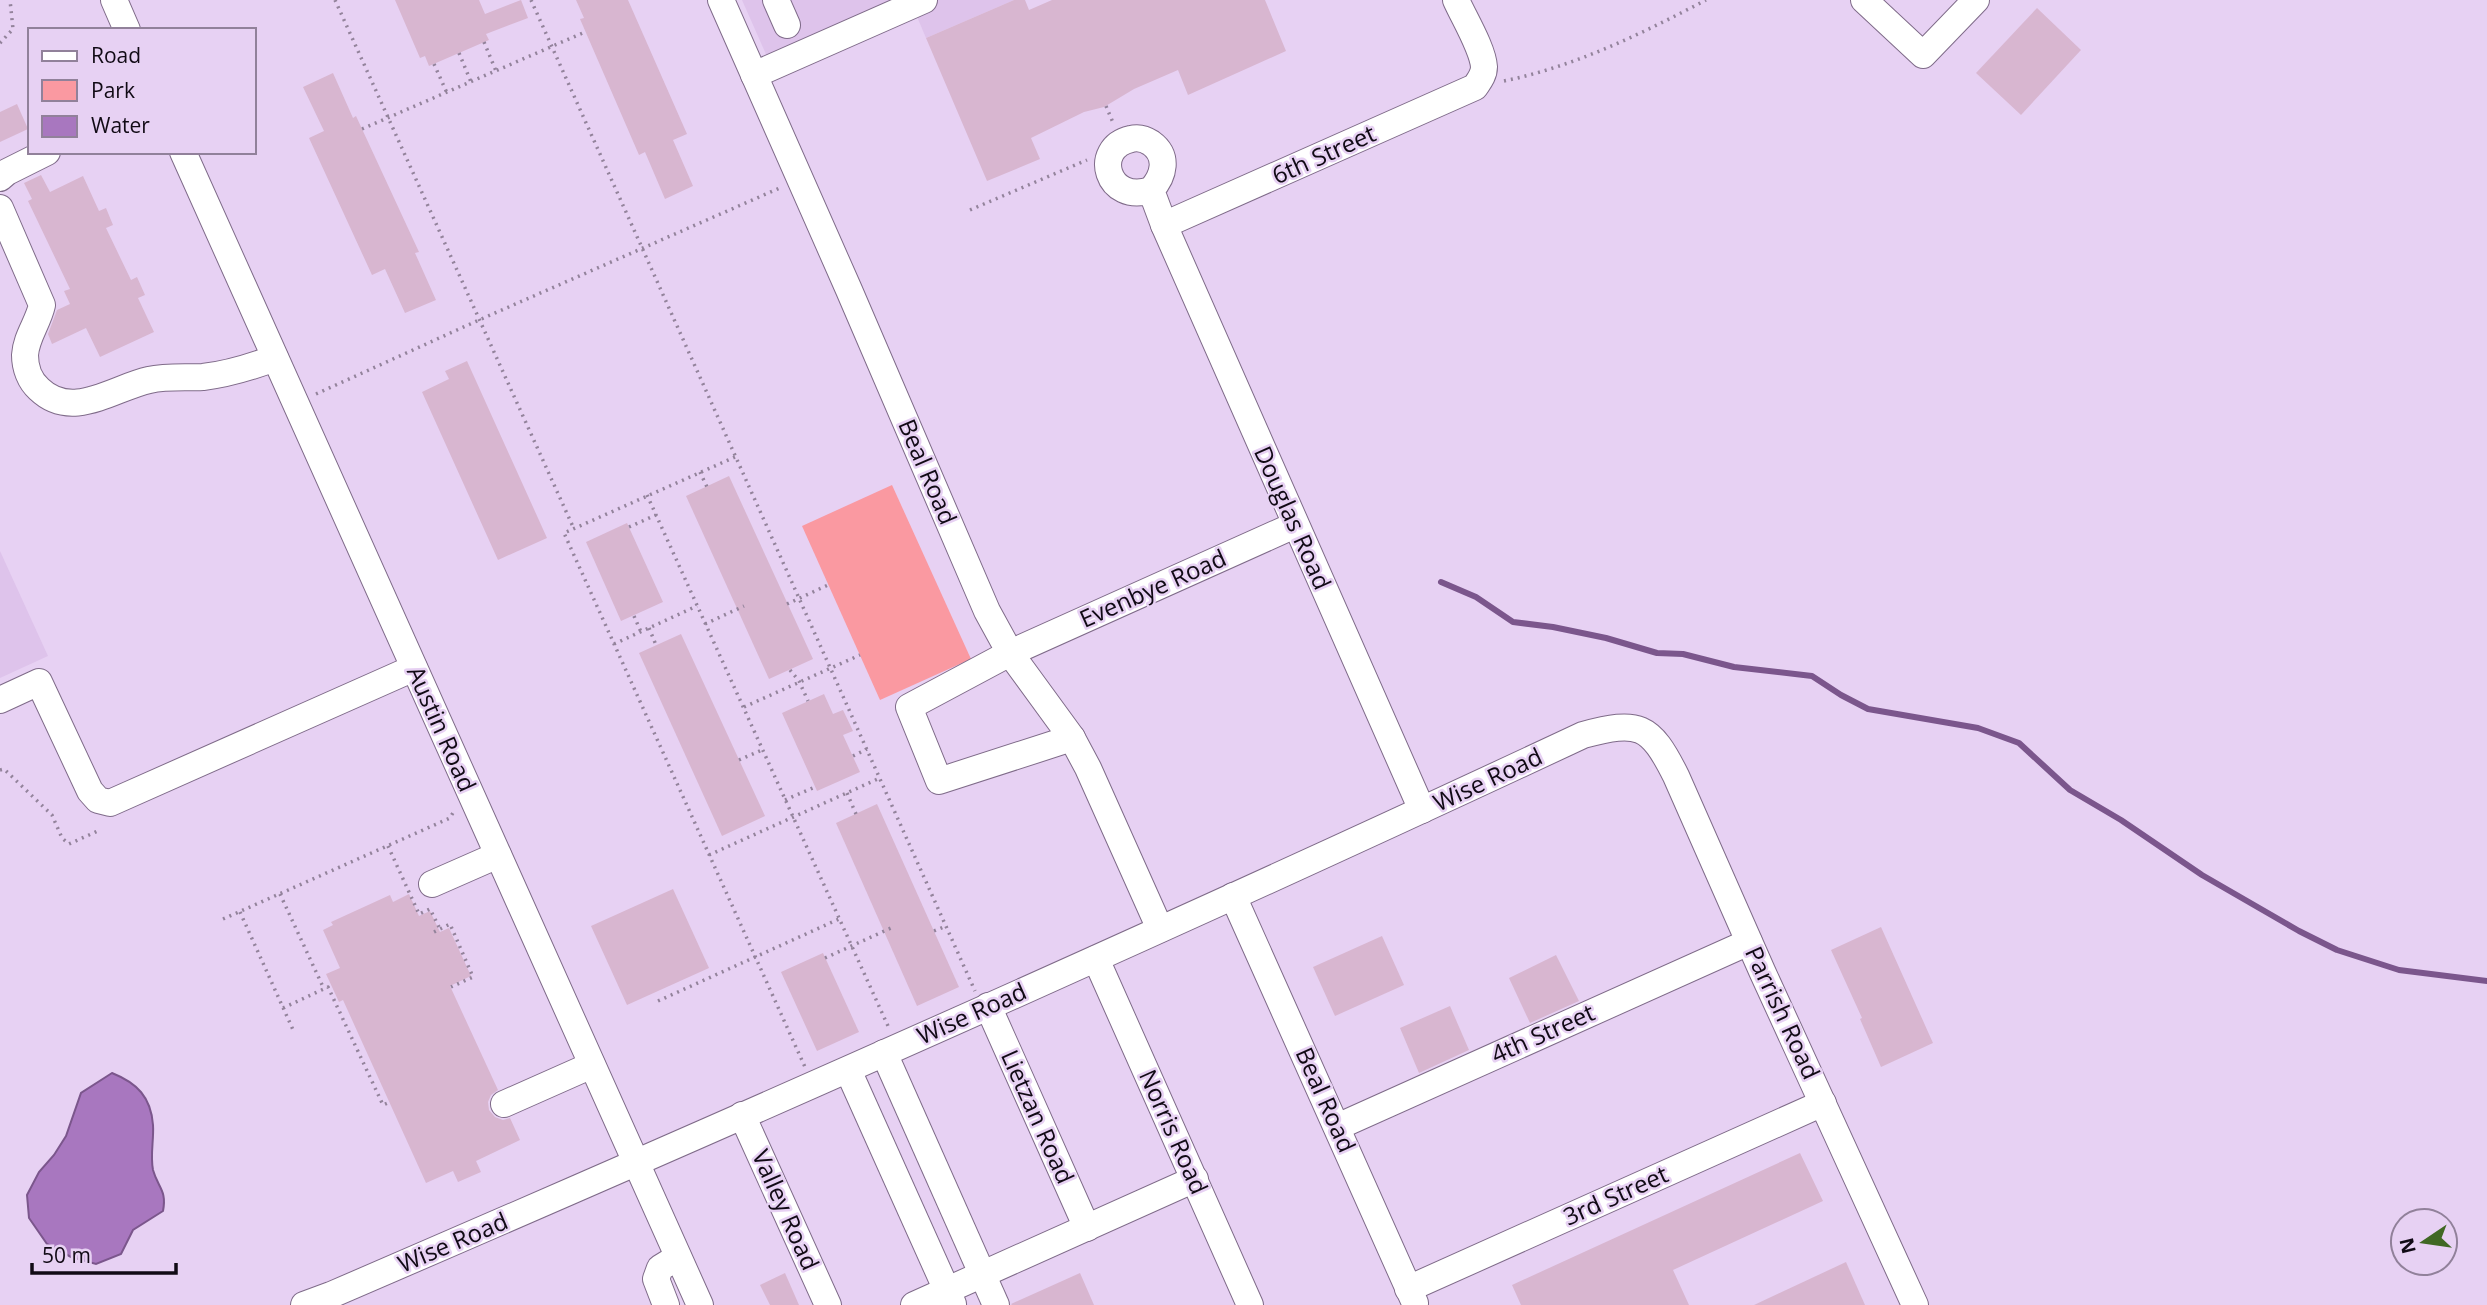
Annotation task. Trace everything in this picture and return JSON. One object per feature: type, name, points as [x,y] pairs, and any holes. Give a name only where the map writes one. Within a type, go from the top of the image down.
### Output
[{"type":"street","points":[[114,0],[126,28]]},
{"type":"street","name":"Beal Road","points":[[720,0],[987,611],[1010,653],[1072,737],[1160,929]]},
{"type":"street","points":[[776,0],[787,25]]},
{"type":"street","points":[[754,75],[924,0]]},
{"type":"street","points":[[1456,0],[1480,53],[1484,69],[1478,83]]},
{"type":"street","points":[[1864,0],[1923,55],[1976,0]]},
{"type":"street","name":"6th Street","points":[[1164,225],[1478,83]]},
{"type":"street","points":[[0,177],[43,154]]},
{"type":"street","name":"Austin Road","points":[[184,154],[700,1305]]},
{"type":"street","name":"Douglas Road","points":[[1151,190],[1295,525],[1422,810]]},
{"type":"street","points":[[0,208],[42,305],[40,316],[27,340],[25,358],[28,373],[36,387],[47,397],[73,404],[151,379],[234,373],[275,358]]},
{"type":"street","name":"Evenbye Road","points":[[1072,737],[939,781],[909,707],[1010,653],[1295,525]]},
{"type":"street","points":[[0,700],[39,682],[90,791],[99,800],[110,803],[414,667]]},
{"type":"street","name":"Wise Road","points":[[304,1305],[334,1300],[742,1115],[1096,959],[1583,735],[1623,727],[1639,729]]},
{"type":"street","name":"Parrish Road","points":[[1639,729],[1652,736],[1666,757],[1915,1305]]},
{"type":"street","points":[[432,884],[498,855]]},
{"type":"street","name":"Beal Road","points":[[1233,895],[1412,1297]]},
{"type":"street","name":"4th Street","points":[[1336,1127],[1749,942]]},
{"type":"street","name":"Norris Road","points":[[1096,959],[1251,1305]]},
{"type":"street","name":"Lietzan Road","points":[[986,1007],[1087,1228]]},
{"type":"street","points":[[891,1050],[996,1305]]},
{"type":"street","points":[[504,1104],[592,1065]]},
{"type":"street","points":[[848,1070],[950,1298]]},
{"type":"street","name":"3rd Street","points":[[1412,1297],[1823,1103]]},
{"type":"street","name":"Valley Road","points":[[742,1115],[828,1305]]},
{"type":"street","points":[[914,1305],[950,1298],[983,1274],[1195,1179]]},
{"type":"street","points":[[666,1305],[656,1279],[660,1268],[678,1257]]},
{"type":"path","points":[[0,43],[13,29],[10,0]]},
{"type":"path","points":[[335,0],[574,529]]},
{"type":"path","points":[[531,0],[946,926],[986,1007]]},
{"type":"path","points":[[1478,83],[1545,72],[1633,38],[1706,0]]},
{"type":"path","points":[[362,129],[586,32]]},
{"type":"path","points":[[484,42],[496,71]]},
{"type":"path","points":[[459,53],[471,82]]},
{"type":"path","points":[[434,64],[447,93]]},
{"type":"path","points":[[1106,106],[1118,133]]},
{"type":"path","points":[[971,210],[1096,156]]},
{"type":"path","points":[[296,403],[800,179]]},
{"type":"path","points":[[735,457],[564,533],[813,1084]]},
{"type":"path","points":[[700,472],[707,486]]},
{"type":"path","points":[[647,495],[852,946],[891,1050]]},
{"type":"path","points":[[629,527],[656,515]]},
{"type":"path","points":[[787,604],[828,585]]},
{"type":"path","points":[[614,644],[697,606]]},
{"type":"path","points":[[705,624],[744,606]]},
{"type":"path","points":[[634,615],[641,632]]},
{"type":"path","points":[[649,628],[656,645]]},
{"type":"path","points":[[743,707],[860,654]]},
{"type":"path","points":[[790,670],[799,681],[808,701]]},
{"type":"path","points":[[739,760],[762,750]]},
{"type":"path","points":[[853,756],[867,750]]},
{"type":"path","points":[[0,770],[4,769],[52,815],[62,838],[69,844],[100,830]]},
{"type":"path","points":[[709,855],[880,778]]},
{"type":"path","points":[[785,800],[815,787]]},
{"type":"path","points":[[847,793],[856,814]]},
{"type":"path","points":[[223,919],[450,818],[456,811]]},
{"type":"path","points":[[280,894],[324,989]]},
{"type":"path","points":[[240,912],[294,1032]]},
{"type":"path","points":[[658,1001],[839,919]]},
{"type":"path","points":[[434,932],[450,924],[474,977],[451,987]]},
{"type":"path","points":[[934,931],[946,926]]},
{"type":"path","points":[[825,958],[891,928]]},
{"type":"path","points":[[283,1008],[327,987],[383,1105],[390,1102]]},
{"type":"shaded area","points":[[742,0],[909,0],[769,61]]},
{"type":"shaded area","points":[[910,0],[1014,0],[926,38]]},
{"type":"shaded area","points":[[0,551],[48,656],[0,678]]},
{"type":"green space","points":[[892,485],[971,659],[880,700],[802,526]]},
{"type":"water","points":[[112,1073],[135,1086],[149,1106],[153,1125],[153,1170],[163,1194],[164,1204],[163,1211],[133,1230],[121,1254],[96,1264],[71,1257],[47,1244],[29,1218],[27,1195],[39,1172],[66,1136],[81,1093]]},
{"type":"building","points":[[395,0],[479,0],[485,14],[521,0],[528,18],[486,34],[489,40],[429,66],[425,56],[420,58]]},
{"type":"building","points":[[576,0],[628,0],[687,134],[673,140],[693,186],[665,199],[645,152],[639,155],[580,19],[584,18]]},
{"type":"building","points":[[1014,0],[1025,0],[1029,10],[1052,0],[1265,0],[1286,51],[1188,95],[1178,70],[1134,89],[1104,107],[1084,112],[1031,138],[1040,159],[987,181],[926,38]]},
{"type":"building","points":[[2037,8],[2081,50],[2021,115],[1976,73]]},
{"type":"building","points":[[333,73],[353,118],[356,116],[419,252],[415,253],[436,300],[405,313],[385,269],[372,275],[309,138],[324,131],[303,87]]},
{"type":"building","points":[[17,104],[28,129],[0,142],[0,112]]},
{"type":"building","points":[[41,175],[50,192],[83,176],[99,211],[106,208],[113,225],[106,228],[131,280],[137,277],[145,295],[138,298],[154,332],[100,357],[86,328],[52,344],[48,334],[57,310],[70,304],[64,291],[70,289],[28,201],[32,199],[24,183]]},
{"type":"building","points":[[467,361],[547,538],[498,560],[422,392],[449,379],[445,371]]},
{"type":"building","points":[[729,476],[813,659],[769,679],[686,496]]},
{"type":"building","points":[[627,523],[663,602],[621,621],[586,542]]},
{"type":"building","points":[[681,634],[765,816],[722,836],[639,653]]},
{"type":"building","points":[[824,694],[833,714],[843,710],[853,731],[843,735],[860,772],[817,791],[782,713]]},
{"type":"building","points":[[877,804],[959,987],[917,1006],[836,823]]},
{"type":"building","points":[[673,889],[709,968],[627,1005],[591,926]]},
{"type":"building","points":[[409,894],[419,916],[430,911],[440,932],[449,928],[471,976],[450,986],[498,1090],[491,1095],[489,1110],[495,1117],[503,1120],[510,1118],[520,1140],[476,1161],[481,1172],[458,1182],[453,1171],[426,1183],[343,1000],[339,1002],[326,974],[340,968],[323,930],[333,925],[331,922],[390,895],[393,902]]},
{"type":"building","points":[[1881,927],[1933,1043],[1881,1067],[1831,950]]},
{"type":"building","points":[[1382,936],[1404,985],[1335,1016],[1313,967]]},
{"type":"building","points":[[823,953],[859,1032],[817,1051],[781,972]]},
{"type":"building","points":[[1556,955],[1579,1001],[1530,1023],[1509,978]]},
{"type":"building","points":[[1450,1006],[1469,1050],[1419,1073],[1400,1028]]},
{"type":"building","points":[[1800,1153],[1823,1201],[1673,1270],[1689,1305],[1521,1305],[1512,1285]]},
{"type":"building","points":[[1846,1262],[1865,1305],[1754,1305]]},
{"type":"building","points":[[785,1273],[799,1305],[770,1305],[760,1285]]},
{"type":"building","points":[[1080,1273],[1094,1305],[1011,1304]]},
{"type":"waterway","points":[[1441,582],[1476,597],[1513,622],[1553,627],[1606,638],[1657,653],[1683,654],[1734,667],[1812,676],[1868,709],[1978,728],[2019,743],[2070,790],[2121,820],[2202,875],[2299,931],[2337,950],[2399,970],[2487,981]]}]
